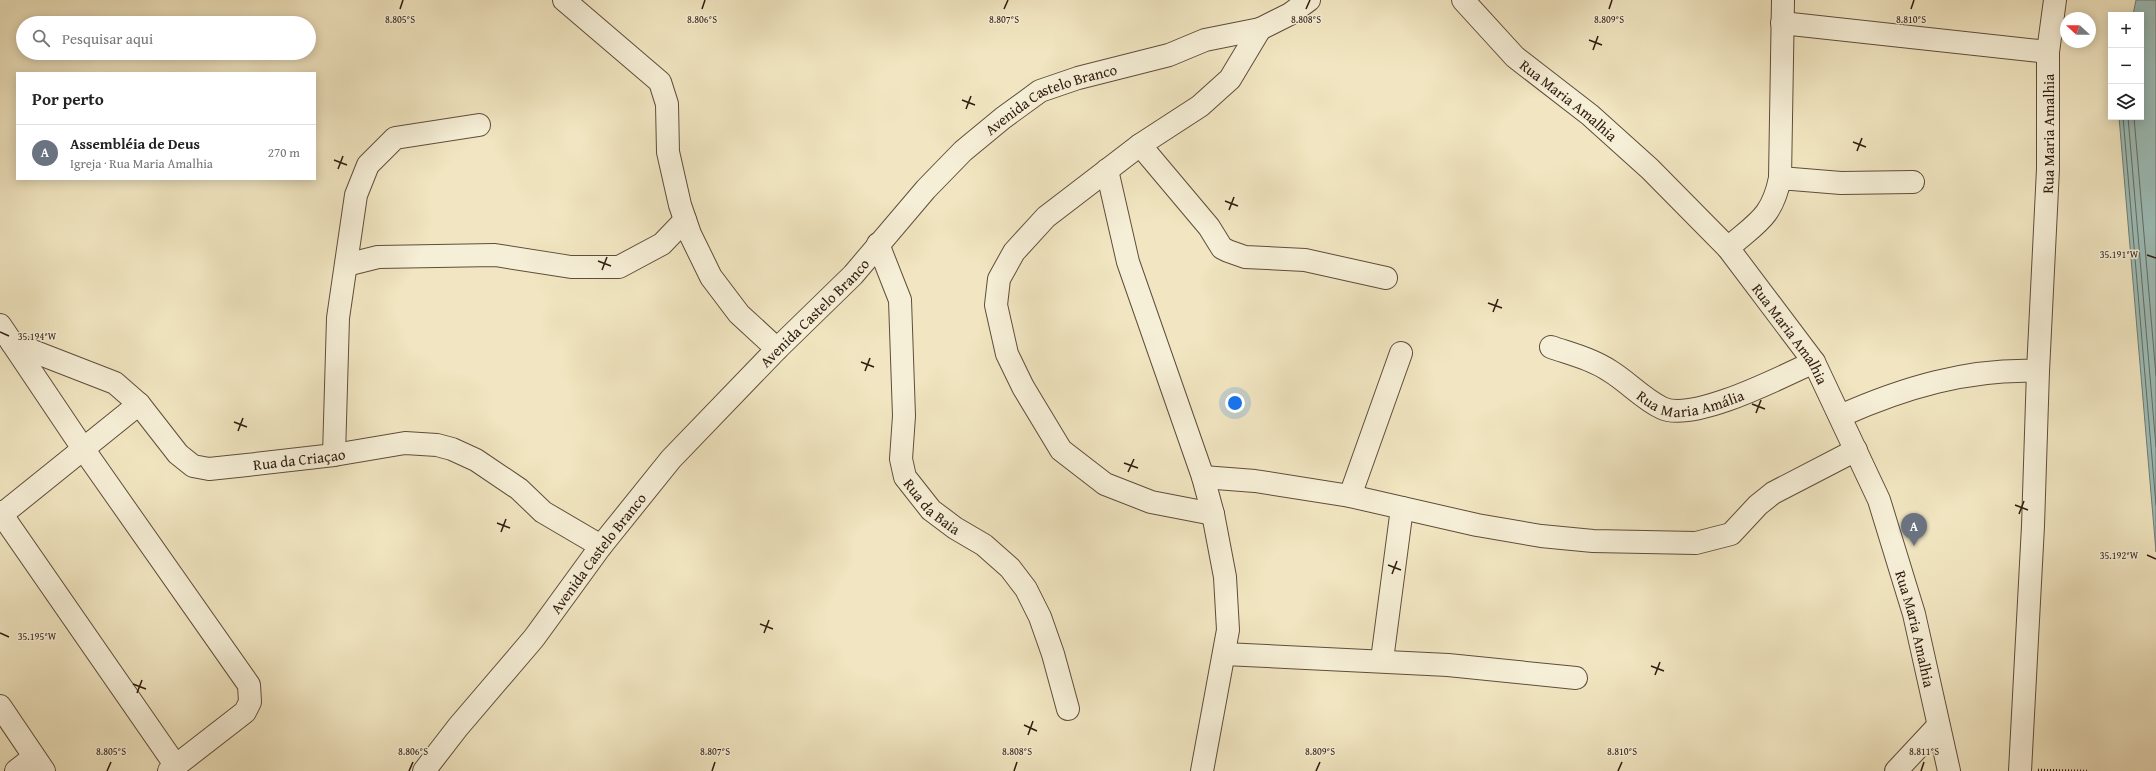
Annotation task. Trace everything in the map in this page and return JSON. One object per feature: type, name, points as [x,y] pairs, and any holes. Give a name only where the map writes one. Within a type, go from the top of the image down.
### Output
[{"type":"street","points":[[564,0],[660,82],[667,104],[668,152],[685,220],[690,234],[711,277],[739,314],[777,349]]},
{"type":"street","name":"Avenida Castelo Branco","points":[[424,771],[458,727],[558,607],[601,546],[671,459],[777,349],[852,275],[926,189],[963,151],[1003,118],[1040,91],[1078,78],[1169,55],[1205,40],[1260,29],[1290,14],[1308,0]]},
{"type":"street","name":"Rua Maria Amalhia","points":[[1463,0],[1515,57],[1549,85],[1590,115],[1645,164],[1728,248],[1814,362],[1879,500],[1899,559],[1914,614],[1949,771]]},
{"type":"street","points":[[1728,248],[1768,212],[1776,196],[1780,178],[1782,0]]},
{"type":"street","name":"Rua Maria Amalhia","points":[[2020,770],[2034,512],[2038,371],[2048,169],[2048,52],[2055,0]]},
{"type":"street","points":[[1782,23],[2048,52]]},
{"type":"street","points":[[1214,514],[1151,502],[1105,484],[1081,467],[1061,450],[1042,422],[1007,354],[996,305],[999,279],[1014,252],[1046,217],[1140,145],[1200,106],[1230,79],[1260,29]]},
{"type":"street","points":[[334,455],[338,318],[356,195],[368,165],[395,138],[479,125]]},
{"type":"street","points":[[1140,145],[1209,227],[1222,248],[1245,257],[1305,260],[1386,278]]},
{"type":"street","points":[[1107,170],[1128,262],[1203,477],[1214,514],[1223,564],[1228,604],[1228,630],[1202,771]]},
{"type":"street","points":[[1780,178],[1862,184],[1913,182]]},
{"type":"street","points":[[346,265],[378,257],[495,255],[571,267],[618,267],[662,244],[685,220]]},
{"type":"street","name":"Rua da Baia","points":[[878,244],[900,300],[904,416],[901,459],[905,476],[931,510],[955,528],[984,545],[1010,568],[1026,590],[1040,617],[1053,654],[1068,709]]},
{"type":"street","points":[[6,334],[84,450],[249,685],[250,702],[245,712],[173,768],[1,514],[84,450],[140,404]]},
{"type":"street","name":"Rua da Criaçao","points":[[6,334],[115,383],[140,404],[178,454],[193,466],[209,469],[247,466],[334,455],[405,443],[437,446],[452,449],[476,460],[519,489],[543,512],[601,546]]},
{"type":"street","name":"Rua Maria Amália","points":[[1551,347],[1598,364],[1663,409],[1676,411],[1705,407],[1769,383],[1814,362]]},
{"type":"street","points":[[1350,496],[1401,353]]},
{"type":"street","points":[[1840,416],[1869,403],[1949,378],[1989,372],[2038,371]]},
{"type":"street","points":[[1203,477],[1255,481],[1350,496],[1477,525],[1541,536],[1593,541],[1696,544],[1731,534],[1758,505],[1773,493],[1856,450]]},
{"type":"street","points":[[1382,660],[1402,508]]},
{"type":"street","points":[[1224,654],[1382,660],[1576,678]]},
{"type":"street","points":[[0,706],[39,764],[16,771]]},
{"type":"street","points":[[1896,771],[1938,726]]},
{"type":"path","points":[[2020,770],[2089,771]]},
{"type":"water","points":[[2136,0],[2156,0],[2156,552],[2119,120],[2144,120],[2144,12],[2134,12]]},
{"type":"place","name":"Assembléia de Deus","points":[[1914,546]]}]
